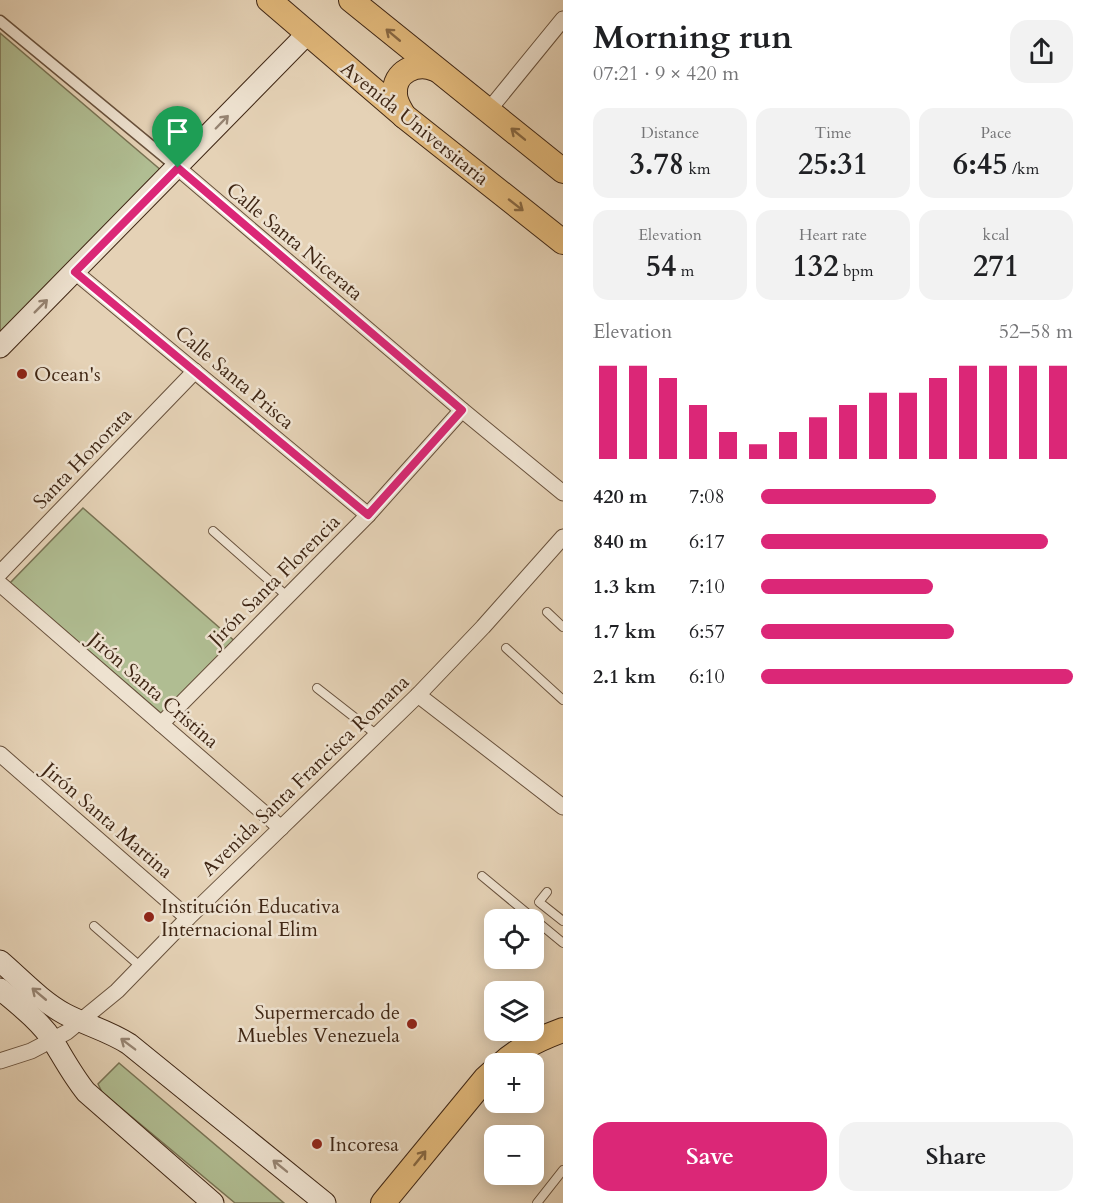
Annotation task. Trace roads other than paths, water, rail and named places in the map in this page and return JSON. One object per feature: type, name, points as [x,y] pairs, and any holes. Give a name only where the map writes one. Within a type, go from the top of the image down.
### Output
[{"type":"main road","name":"Avenida Universitaria","points":[[269,0],[404,116],[561,238]]},
{"type":"main road","points":[[351,0],[563,171]]},
{"type":"main road","points":[[0,347],[307,34]]},
{"type":"main road","points":[[404,116],[395,95],[400,76],[414,67],[425,66],[435,69]]},
{"type":"main road","points":[[0,961],[63,1013],[115,1035],[129,1044],[325,1203]]},
{"type":"main road","points":[[0,989],[28,1013],[53,1040],[74,1077],[86,1092],[213,1203]]},
{"type":"main road","points":[[515,1053],[537,1040],[563,1030]]},
{"type":"main road","points":[[383,1203],[484,1080]]},
{"type":"street","points":[[488,111],[563,19]]},
{"type":"street","name":"Calle Santa Nicerata","points":[[0,21],[563,493]]},
{"type":"street","name":"Calle Santa Prisca","points":[[75,272],[368,515]]},
{"type":"street","name":"Santa Honorata","points":[[0,573],[195,371]]},
{"type":"street","name":"Jirón Santa Florencia","points":[[161,724],[368,515],[462,410]]},
{"type":"street","name":"Avenida Santa Francisca Romana","points":[[0,1061],[31,1051],[53,1040],[82,1022],[117,991],[188,918],[418,695],[483,627],[563,537]]},
{"type":"street","name":"Jirón Santa Cristina","points":[[0,584],[281,828]]},
{"type":"street","points":[[418,695],[563,807]]},
{"type":"street","name":"Jirón Santa Martina","points":[[0,754],[188,918]]},
{"type":"lane","points":[[213,531],[288,597]]},
{"type":"lane","points":[[547,612],[563,627]]},
{"type":"lane","points":[[506,648],[562,697]]},
{"type":"lane","points":[[317,688],[377,735]]},
{"type":"lane","points":[[482,876],[563,943]]},
{"type":"lane","points":[[548,892],[539,902],[560,918],[562,908]]},
{"type":"lane","points":[[94,926],[141,967]]},
{"type":"lane","points":[[537,1203],[563,1170]]},
{"type":"place","name":"Ocean's","points":[[22,374]]},
{"type":"place","name":"Institución Educativa Internacional Elim","points":[[149,917]]},
{"type":"place","name":"Supermercado de Muebles Venezuela","points":[[412,1024]]},
{"type":"place","name":"Incoresa","points":[[317,1144]]}]
